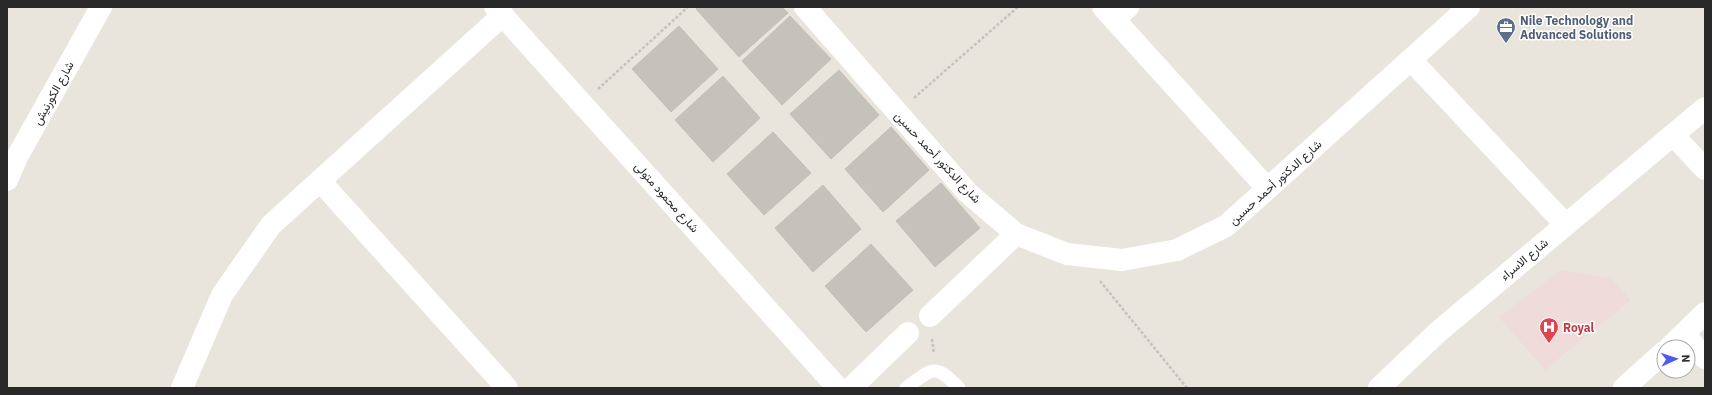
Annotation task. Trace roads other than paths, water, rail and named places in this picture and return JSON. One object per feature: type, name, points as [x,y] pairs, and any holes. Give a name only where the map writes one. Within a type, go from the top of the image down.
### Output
[{"type":"street","name":"شارع الكورنيش","points":[[7,180],[12,154],[100,7]]},
{"type":"street","name":"شارع الدكتور أحمد حسين","points":[[805,7],[968,193],[1016,234],[1067,254],[1122,260],[1176,250],[1226,226],[1469,7]]},
{"type":"street","points":[[182,388],[222,295],[270,226],[320,181],[499,11]]},
{"type":"street","name":"شارع محمود متولى","points":[[499,11],[838,388]]},
{"type":"street","points":[[1116,11],[1267,188]]},
{"type":"street","points":[[1411,60],[1566,225]]},
{"type":"street","name":"شارع الاسراء","points":[[1379,388],[1438,332],[1674,136],[1705,108]]},
{"type":"street","points":[[1674,136],[1705,169]]},
{"type":"street","points":[[320,181],[507,388]]},
{"type":"street","points":[[930,316],[1016,234]]},
{"type":"street","points":[[1678,339],[1705,314]]},
{"type":"street","points":[[851,388],[908,333]]},
{"type":"street","points":[[1696,352],[1705,358]]},
{"type":"street","points":[[1624,388],[1656,359]]},
{"type":"lane","points":[[906,388],[924,374],[934,370],[944,373],[958,388]]},
{"type":"place","name":"Nile Technology and Advanced Solutions","points":[[1506,44]]},
{"type":"place","name":"Royal","points":[[1549,344]]}]
